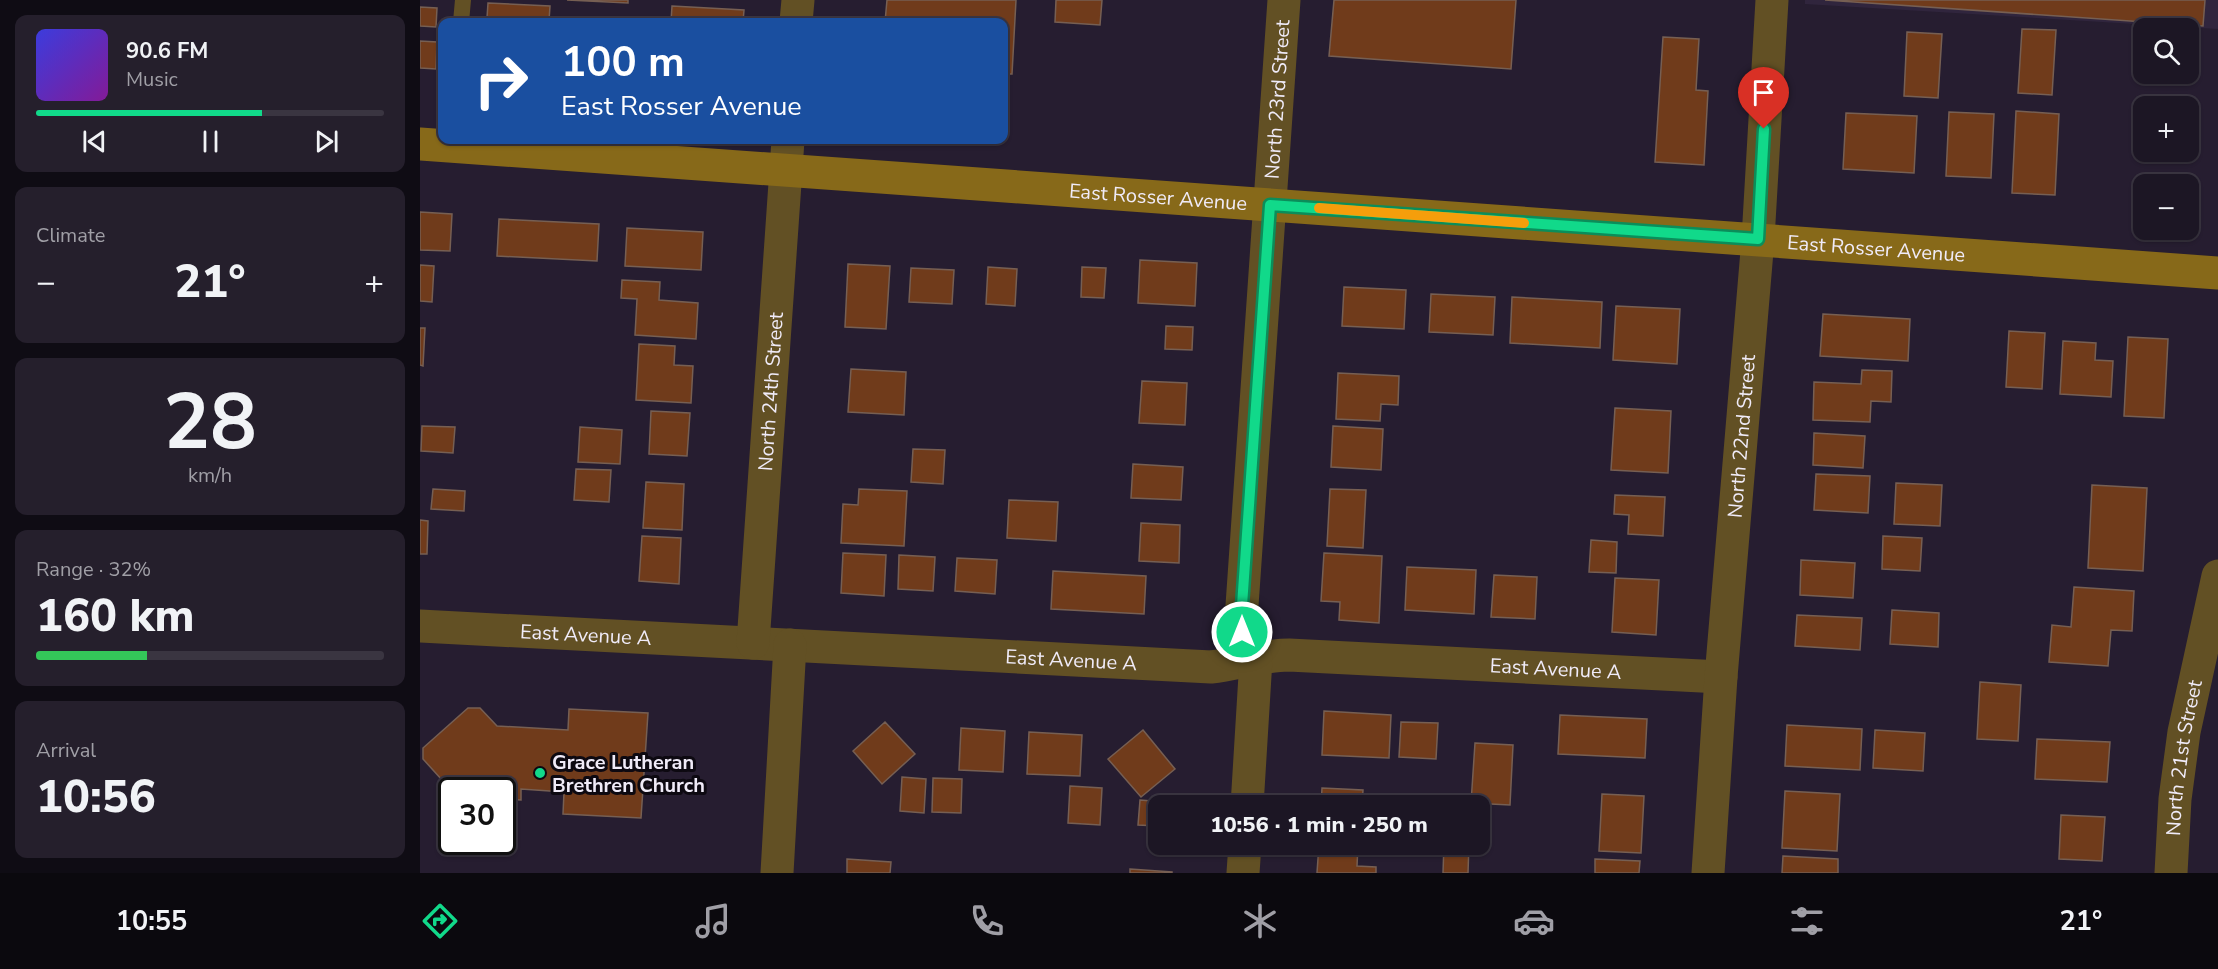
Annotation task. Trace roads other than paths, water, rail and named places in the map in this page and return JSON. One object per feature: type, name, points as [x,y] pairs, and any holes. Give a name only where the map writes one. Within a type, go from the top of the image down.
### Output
[{"type":"street","points":[[796,18],[798,0]]},
{"type":"street","name":"North 23rd Street","points":[[1256,659],[1242,632],[1241,620],[1284,0]]},
{"type":"street","name":"North 22nd Street","points":[[1708,873],[1721,677],[1758,239],[1772,0]]},
{"type":"street","name":"East Rosser Avenue","points":[[420,144],[438,143]]},
{"type":"street","name":"East Rosser Avenue","points":[[481,144],[787,155],[1270,205],[2218,273]]},
{"type":"street","name":"North 24th Street","points":[[753,643],[787,155]]},
{"type":"street","name":"North 21st Street","points":[[2171,873],[2175,799],[2184,732],[2218,576]]},
{"type":"street","name":"East Avenue A","points":[[420,626],[1211,667],[1272,655],[1721,677]]},
{"type":"street","points":[[777,873],[790,645]]},
{"type":"street","points":[[1248,795],[1256,659]]},
{"type":"street","points":[[1243,873],[1244,855]]},
{"type":"lane","points":[[461,18],[463,0]]},
{"type":"place","name":"Grace Lutheran Brethren Church","points":[[540,773]]}]
